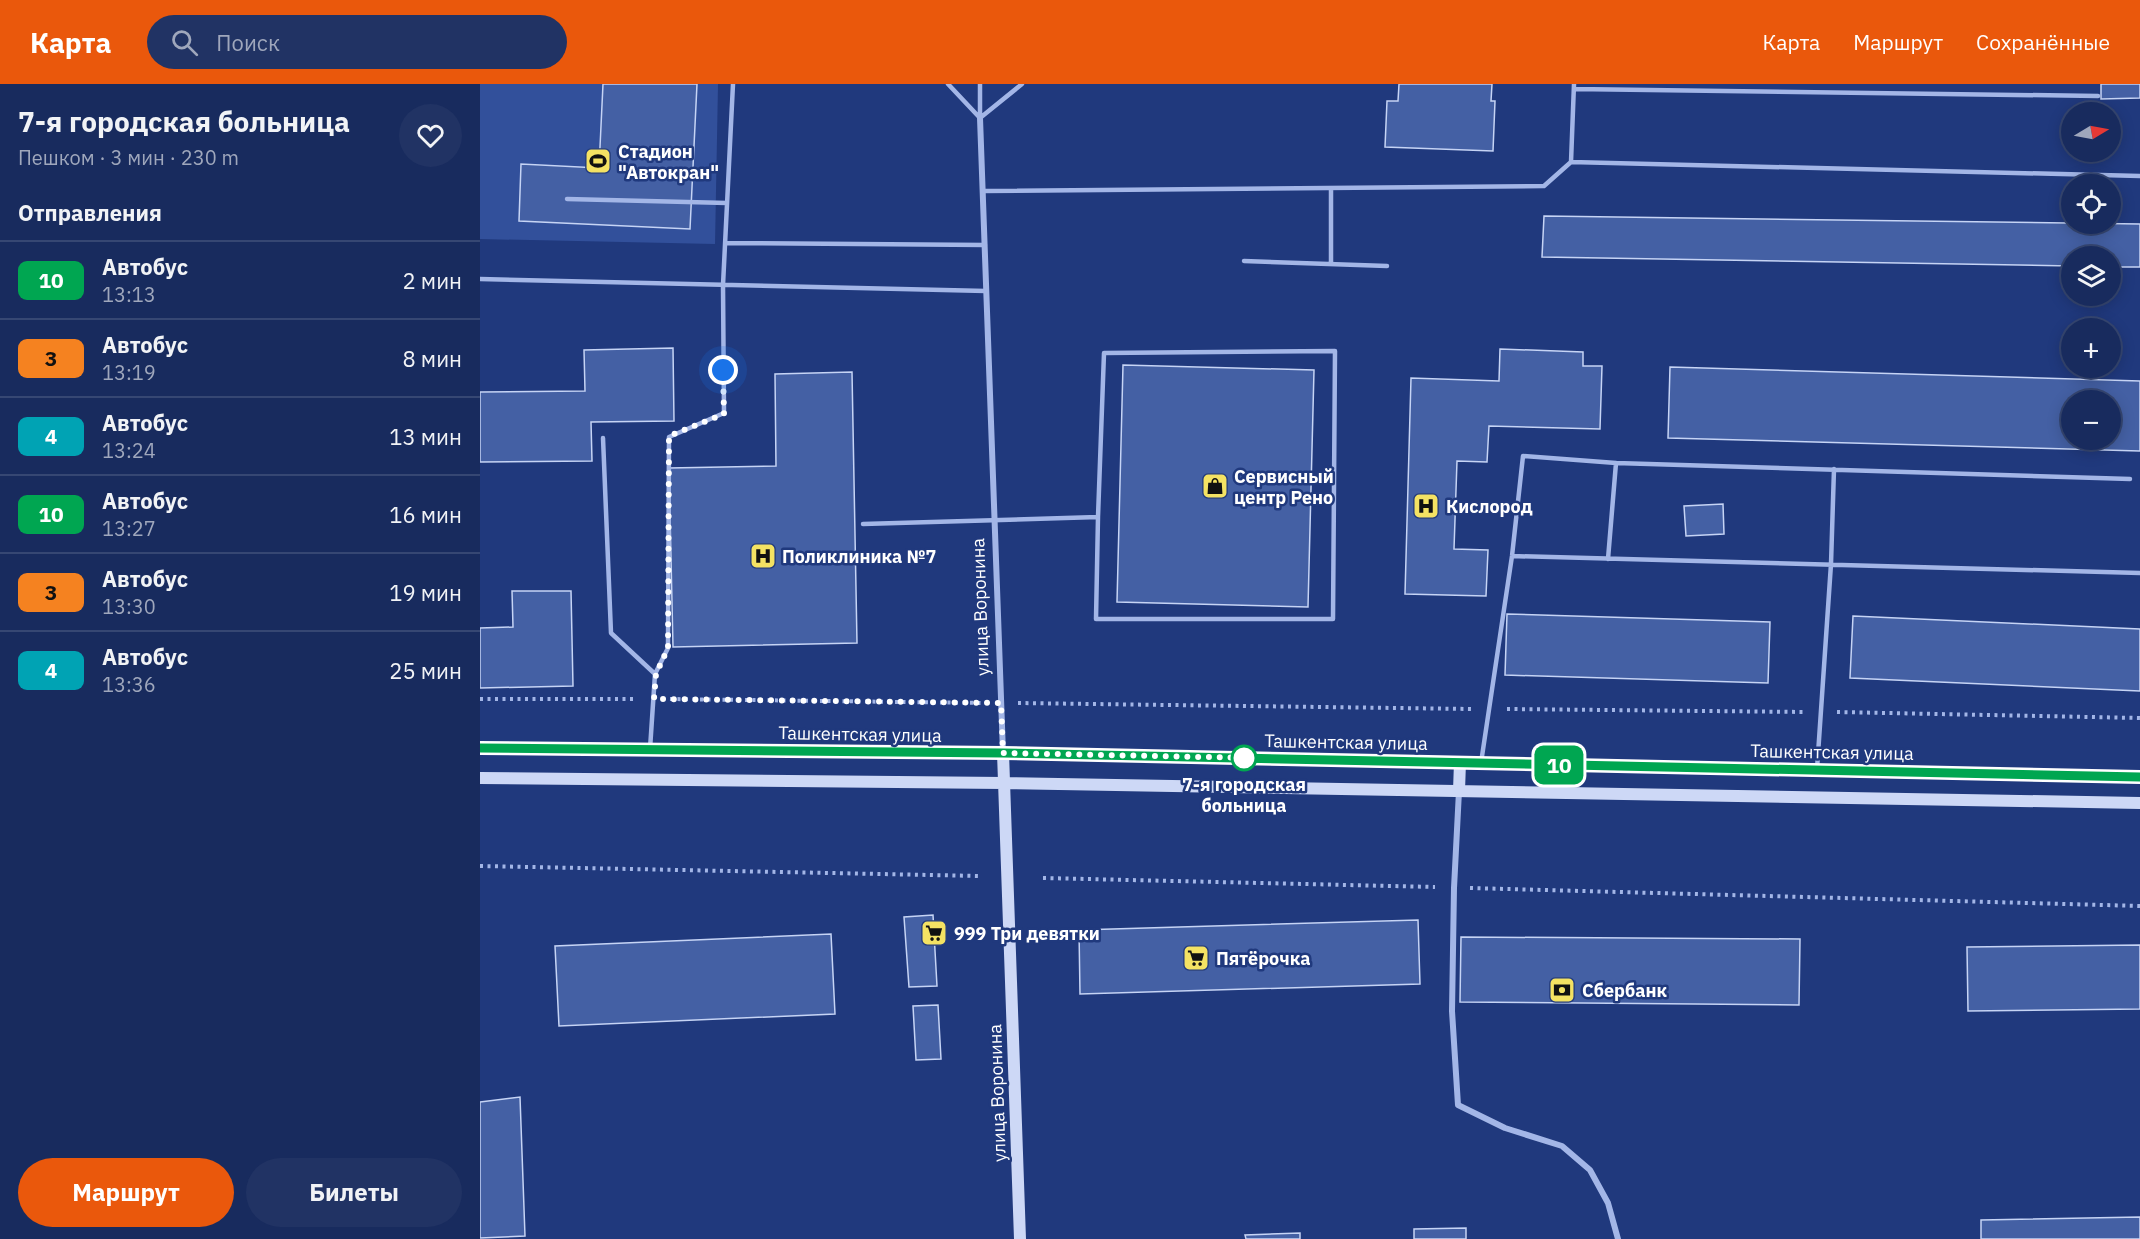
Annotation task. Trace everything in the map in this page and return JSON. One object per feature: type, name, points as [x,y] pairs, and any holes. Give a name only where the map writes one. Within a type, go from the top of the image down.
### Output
[{"type":"main road","name":"Ташкентская улица","points":[[480,748],[1003,753],[2140,777]]},
{"type":"main road","name":"улица Воронина","points":[[1003,753],[1020,1239]]},
{"type":"main road","points":[[1460,762],[1460,791]]},
{"type":"main road","points":[[480,778],[1004,783],[2140,803]]},
{"type":"street","name":"улица Воронина","points":[[980,118],[1003,753]]},
{"type":"street","points":[[1460,791],[1454,888],[1452,1011],[1458,1105],[1505,1128],[1562,1146],[1590,1170],[1608,1203],[1618,1239]]},
{"type":"lane","points":[[650,749],[656,674],[668,648],[669,436],[724,414],[723,285],[734,84]]},
{"type":"lane","points":[[948,84],[980,118]]},
{"type":"lane","points":[[980,84],[980,118]]},
{"type":"lane","points":[[980,118],[1022,84]]},
{"type":"lane","points":[[1571,162],[1574,86],[2098,96]]},
{"type":"lane","points":[[983,191],[1544,186],[1571,162],[2140,176]]},
{"type":"lane","points":[[1331,188],[1331,264]]},
{"type":"lane","points":[[567,199],[728,203]]},
{"type":"lane","points":[[725,243],[985,245]]},
{"type":"lane","points":[[1244,261],[1388,266]]},
{"type":"lane","points":[[480,279],[986,291]]},
{"type":"lane","points":[[1335,351],[1333,619],[1096,619],[1098,517],[1104,353],[1335,351]]},
{"type":"lane","points":[[603,438],[611,633],[656,674]]},
{"type":"lane","points":[[1481,763],[1512,556],[1523,456],[1616,463],[2130,479]]},
{"type":"lane","points":[[1608,559],[1616,463]]},
{"type":"lane","points":[[1817,770],[1832,564],[1834,469]]},
{"type":"lane","points":[[863,524],[1098,517]]},
{"type":"lane","points":[[1512,556],[2140,573]]},
{"type":"path","points":[[480,699],[1821,712],[2140,718]]},
{"type":"path","points":[[480,866],[980,876]]},
{"type":"path","points":[[1043,878],[2140,906]]},
{"type":"shaded area","name":"Стадион \"Автокран\"","points":[[480,84],[718,84],[715,244],[480,239]]},
{"type":"building","points":[[603,84],[697,84],[690,229],[519,221],[521,164],[599,168]]},
{"type":"building","points":[[1399,84],[1492,84],[1491,101],[1495,101],[1493,151],[1385,147],[1387,101],[1398,101]]},
{"type":"building","points":[[2101,84],[2140,84],[2140,98],[2101,99]]},
{"type":"building","points":[[1544,216],[2061,223],[2061,234],[2121,234],[2121,224],[2140,224],[2140,267],[2121,267],[2121,246],[2061,246],[2061,266],[1542,257]]},
{"type":"building","points":[[673,348],[674,421],[591,422],[592,461],[480,462],[480,392],[585,391],[584,350]]},
{"type":"building","points":[[1500,349],[1583,352],[1583,366],[1602,366],[1600,429],[1489,426],[1487,462],[1457,461],[1454,549],[1488,550],[1486,596],[1405,594],[1411,378],[1499,381]]},
{"type":"building","name":"Сервисный центр Рено","points":[[1123,365],[1314,370],[1308,607],[1117,602]]},
{"type":"building","points":[[1670,367],[2140,381],[2140,451],[2104,450],[2121,450],[2121,390],[2061,390],[2061,449],[1668,438]]},
{"type":"building","name":"Поликлиника №7","points":[[852,372],[857,643],[673,647],[669,468],[776,466],[775,374]]},
{"type":"building","points":[[1723,504],[1724,534],[1686,536],[1684,506]]},
{"type":"building","points":[[512,591],[571,591],[573,686],[480,688],[480,628],[513,627]]},
{"type":"building","points":[[1507,614],[1770,622],[1768,683],[1505,675]]},
{"type":"building","points":[[1853,616],[2140,629],[2140,691],[1850,678]]},
{"type":"building","points":[[933,915],[937,986],[909,987],[904,917]]},
{"type":"building","points":[[1418,920],[1420,984],[1080,994],[1079,930]]},
{"type":"building","points":[[831,934],[835,1014],[559,1026],[555,946]]},
{"type":"building","points":[[1461,937],[1800,939],[1799,1005],[1460,1002]]},
{"type":"building","points":[[2140,945],[2140,1009],[1968,1011],[1967,947]]},
{"type":"building","points":[[938,1005],[941,1059],[916,1060],[913,1006]]},
{"type":"building","points":[[520,1097],[525,1236],[480,1238],[480,1102]]},
{"type":"building","points":[[2140,1217],[2140,1239],[1981,1239],[1981,1220]]},
{"type":"building","points":[[1466,1228],[1466,1239],[1414,1239],[1414,1229]]},
{"type":"building","points":[[1300,1233],[1300,1239],[1246,1239],[1245,1235]]},
{"type":"bus line","name":"10","points":[[480,748],[1003,753],[2140,777]]},
{"type":"place","name":"Стадион \"Автокран\"","points":[[598,161]]},
{"type":"place","name":"Сервисный центр Рено","points":[[1215,486]]},
{"type":"place","name":"Кислород","points":[[1426,506]]},
{"type":"place","name":"Поликлиника №7","points":[[763,556]]},
{"type":"place","name":"7-я городская больница","points":[[1244,758]]},
{"type":"place","name":"999 Три девятки","points":[[934,933]]},
{"type":"place","name":"Пятёрочка","points":[[1196,958]]},
{"type":"place","name":"Сбербанк","points":[[1562,990]]},
{"type":"route","points":[[723,370],[724,414],[669,436],[668,648],[656,674],[654,699],[1001,703],[1003,753],[1254,758],[1244,758]]}]
